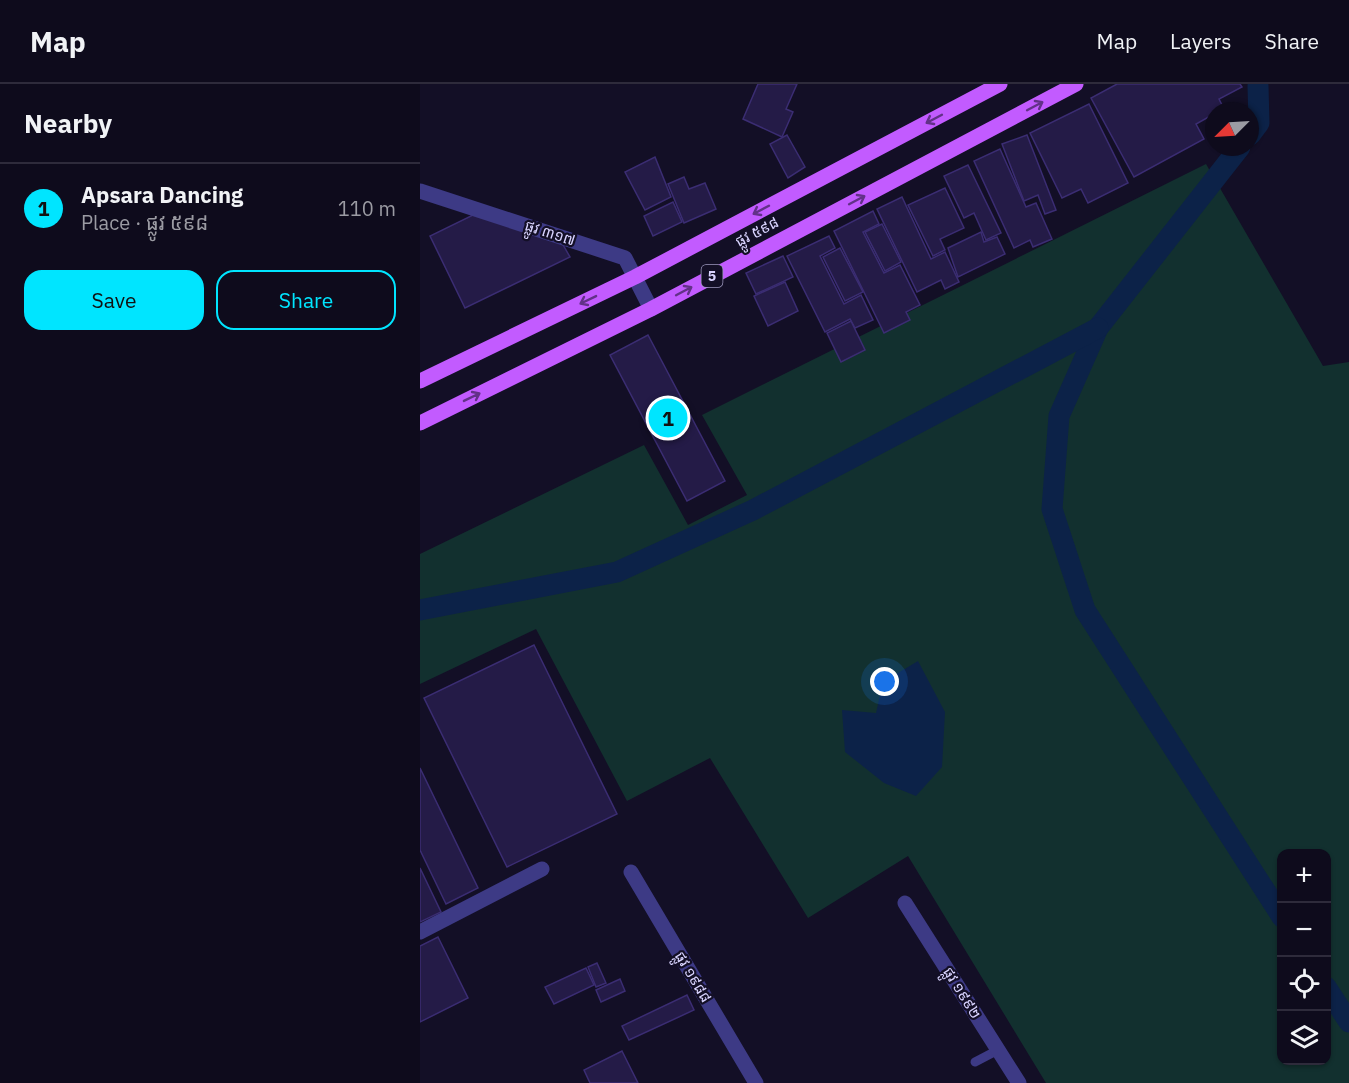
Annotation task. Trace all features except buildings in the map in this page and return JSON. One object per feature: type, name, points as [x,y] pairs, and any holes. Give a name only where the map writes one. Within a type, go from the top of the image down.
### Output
[{"type":"main road","name":"ផ្លូវ ៥៩៨","points":[[420,381],[635,277],[1000,84]]},
{"type":"main road","name":"ផ្លូវ ៥៩៨","points":[[420,423],[651,309],[1076,84]]},
{"type":"street","name":"ផ្លូវ ៣១៧","points":[[420,191],[625,258],[651,309]]},
{"type":"street","points":[[420,932],[542,869]]},
{"type":"street","name":"ផ្លូវ ១៩៨៨","points":[[631,872],[756,1083]]},
{"type":"street","name":"ផ្លូវ ១៩៩២","points":[[905,903],[1019,1083]]},
{"type":"lane","points":[[975,1062],[998,1050]]},
{"type":"green space","points":[[1206,164],[1323,366],[1349,362],[1349,1083],[1046,1083],[908,856],[808,918],[710,758],[627,801],[536,629],[420,684],[420,554],[644,445],[688,525],[747,495],[702,415]]},
{"type":"water","points":[[918,661],[945,712],[942,767],[916,796],[884,783],[845,752],[842,710],[876,713],[883,682]]},
{"type":"waterway","points":[[1258,86],[1258,102]]},
{"type":"waterway","points":[[1233,156],[1098,328],[1059,416],[1052,509],[1085,610],[1277,909]]},
{"type":"waterway","points":[[420,610],[617,572],[753,510],[1098,328]]},
{"type":"waterway","points":[[1331,995],[1349,1022]]},
{"type":"place","name":"Apsara Dancing","points":[[668,418]]}]
